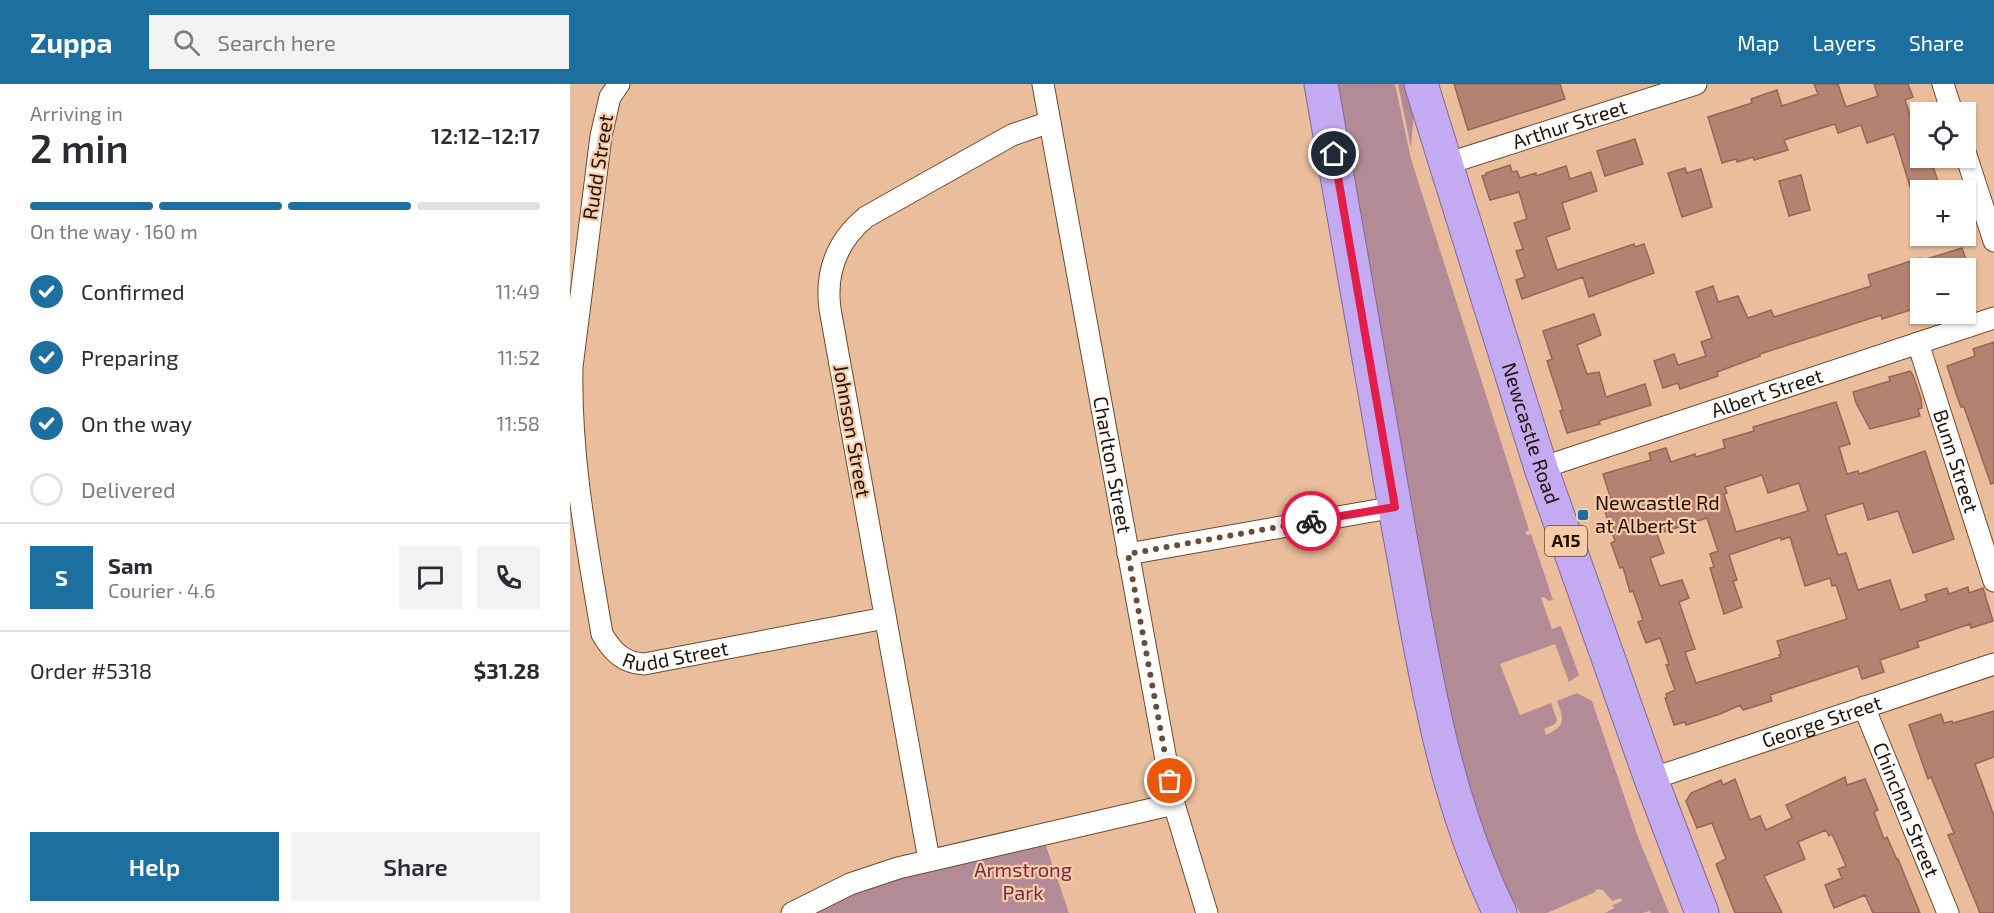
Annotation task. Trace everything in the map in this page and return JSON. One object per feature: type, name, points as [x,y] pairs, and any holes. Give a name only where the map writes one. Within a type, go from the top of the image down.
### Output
[{"type":"highway","points":[[1321,84],[1395,507],[1440,746],[1462,821],[1500,913]]},
{"type":"highway","name":"Newcastle Road","points":[[1420,84],[1541,468],[1651,779],[1702,913]]},
{"type":"street","name":"Rudd Street","points":[[619,84],[610,97],[601,136],[572,367],[570,406],[577,489],[602,634],[619,656],[631,662],[644,664],[885,618]]},
{"type":"street","name":"Charlton Street","points":[[1044,84],[1174,804],[1207,913]]},
{"type":"street","name":"Arthur Street","points":[[1446,164],[1696,84]]},
{"type":"street","points":[[1943,84],[1949,102]]},
{"type":"street","name":"Johnson Street","points":[[929,860],[830,309],[828,286],[832,264],[845,238],[866,217],[1012,135],[1050,122]]},
{"type":"street","points":[[1970,168],[1994,241]]},
{"type":"street","name":"Albert Street","points":[[1541,468],[1994,318]]},
{"type":"street","name":"Bunn Street","points":[[1918,343],[1994,581]]},
{"type":"street","points":[[1128,554],[1395,507]]},
{"type":"street","name":"George Street","points":[[1651,779],[1994,664]]},
{"type":"street","name":"Chinchen Street","points":[[1864,707],[1948,913]]},
{"type":"street","points":[[792,913],[827,894],[872,876],[929,860],[1174,804]]},
{"type":"green space","points":[[1335,84],[1395,84],[1411,159],[1529,530],[1525,532],[1527,535],[1531,534],[1553,600],[1541,598],[1552,629],[1561,626],[1579,675],[1569,682],[1555,644],[1500,664],[1520,715],[1551,703],[1557,720],[1555,724],[1544,729],[1546,735],[1553,732],[1562,721],[1557,701],[1577,693],[1592,701],[1638,837],[1669,913],[1649,911],[1605,913],[1614,908],[1613,905],[1622,901],[1621,898],[1612,901],[1603,890],[1597,889],[1595,892],[1547,913],[1520,913],[1495,865],[1475,814],[1444,692]]},
{"type":"green space","points":[[1398,84],[1409,84],[1414,110],[1411,148]]},
{"type":"green space","name":"Armstrong Park","points":[[1045,843],[1069,913],[811,913],[896,879]]},
{"type":"building","points":[[1454,84],[1560,84],[1565,99],[1468,130]]},
{"type":"building","points":[[1814,84],[1838,84],[1846,107],[1878,96],[1874,84],[1908,84],[1913,97],[1905,100],[1910,115],[1910,168],[1933,168],[1938,180],[1910,180],[1910,187],[1894,134],[1867,143],[1861,125],[1838,133],[1835,124],[1784,140],[1788,150],[1754,160],[1753,157],[1737,162],[1736,159],[1722,163],[1708,117],[1752,103],[1751,99],[1777,90],[1782,106],[1818,94]]},
{"type":"building","points":[[1635,139],[1643,164],[1605,176],[1597,151]]},
{"type":"building","points":[[1510,165],[1512,172],[1517,171],[1520,178],[1536,173],[1536,176],[1566,166],[1570,179],[1591,172],[1597,191],[1562,203],[1570,229],[1546,237],[1557,270],[1634,244],[1635,247],[1644,244],[1654,273],[1589,297],[1583,277],[1522,299],[1516,280],[1525,277],[1516,251],[1523,249],[1514,223],[1527,219],[1519,192],[1490,200],[1482,176]]},
{"type":"building","points":[[1685,168],[1687,173],[1701,169],[1712,207],[1682,217],[1668,173]]},
{"type":"building","points":[[1801,175],[1810,210],[1789,216],[1779,181]]},
{"type":"building","points":[[1962,248],[1966,258],[1930,258]]},
{"type":"building","points":[[1910,261],[1910,310],[1882,319],[1881,315],[1760,354],[1760,356],[1717,372],[1718,376],[1680,389],[1678,383],[1663,388],[1654,361],[1674,354],[1678,365],[1706,356],[1701,342],[1712,338],[1696,292],[1713,286],[1718,302],[1738,296],[1748,318],[1771,310],[1774,317],[1871,286],[1868,275]]},
{"type":"building","points":[[1594,314],[1601,335],[1577,345],[1587,374],[1599,372],[1606,397],[1645,384],[1651,405],[1599,421],[1600,424],[1567,433],[1560,411],[1563,410],[1547,361],[1552,359],[1543,331]]},
{"type":"building","points":[[1994,342],[1994,483],[1991,484],[1947,366],[1975,356],[1973,349]]},
{"type":"building","points":[[1910,371],[1921,399],[1922,408],[1918,409],[1920,416],[1870,429],[1856,403],[1853,392],[1890,381],[1889,377]]},
{"type":"building","points":[[1836,402],[1850,444],[1839,447],[1847,474],[1858,471],[1859,474],[1925,451],[1954,539],[1913,553],[1898,511],[1868,520],[1863,503],[1825,515],[1838,555],[1846,553],[1858,590],[1890,580],[1900,610],[1927,601],[1925,595],[1947,588],[1949,594],[1968,587],[1969,593],[1983,588],[1993,621],[1971,628],[1970,624],[1917,642],[1919,647],[1880,660],[1884,672],[1862,679],[1858,666],[1770,695],[1772,701],[1743,710],[1740,705],[1686,725],[1685,722],[1674,725],[1665,698],[1667,698],[1666,694],[1675,690],[1666,665],[1669,664],[1660,638],[1646,643],[1638,622],[1643,620],[1633,591],[1630,592],[1623,567],[1620,568],[1611,543],[1615,541],[1603,506],[1612,503],[1603,474],[1651,460],[1649,453],[1666,448],[1671,462],[1725,448],[1723,440],[1754,431],[1753,427]],"holes":[[[1762,475],[1768,493],[1799,483],[1808,511],[1736,532],[1724,494],[1727,493],[1725,487]],[[1707,518],[1718,551],[1710,554],[1714,567],[1710,568],[1724,614],[1742,607],[1733,581],[1737,580],[1729,555],[1781,537],[1781,540],[1790,537],[1805,586],[1830,578],[1832,586],[1836,585],[1847,619],[1777,641],[1780,657],[1696,683],[1685,652],[1695,649],[1679,602],[1689,598],[1682,580],[1660,586],[1650,558],[1664,553],[1657,534]]]},
{"type":"building","points":[[1994,711],[1994,757],[1975,764],[1994,816],[1994,913],[1980,913],[1948,835],[1954,833],[1931,777],[1928,779],[1909,725],[1941,714],[1944,723],[1952,721],[1953,723]]},
{"type":"building","points":[[1845,777],[1847,785],[1865,779],[1878,810],[1874,812],[1884,839],[1887,837],[1898,859],[1920,913],[1873,913],[1865,895],[1834,908],[1825,885],[1842,878],[1838,869],[1846,866],[1832,834],[1829,836],[1826,830],[1798,842],[1805,859],[1764,876],[1782,913],[1735,913],[1716,864],[1726,859],[1712,823],[1697,828],[1686,801],[1691,793],[1721,780],[1723,785],[1735,779],[1750,820],[1760,816],[1766,830],[1792,818],[1786,805]]},
{"type":"way so far","points":[[1170,781],[1128,554],[1311,521]]},
{"type":"place","name":"Newcastle Rd at Albert St","points":[[1583,515]]},
{"type":"route","points":[[1311,521],[1395,507],[1334,154]]}]
